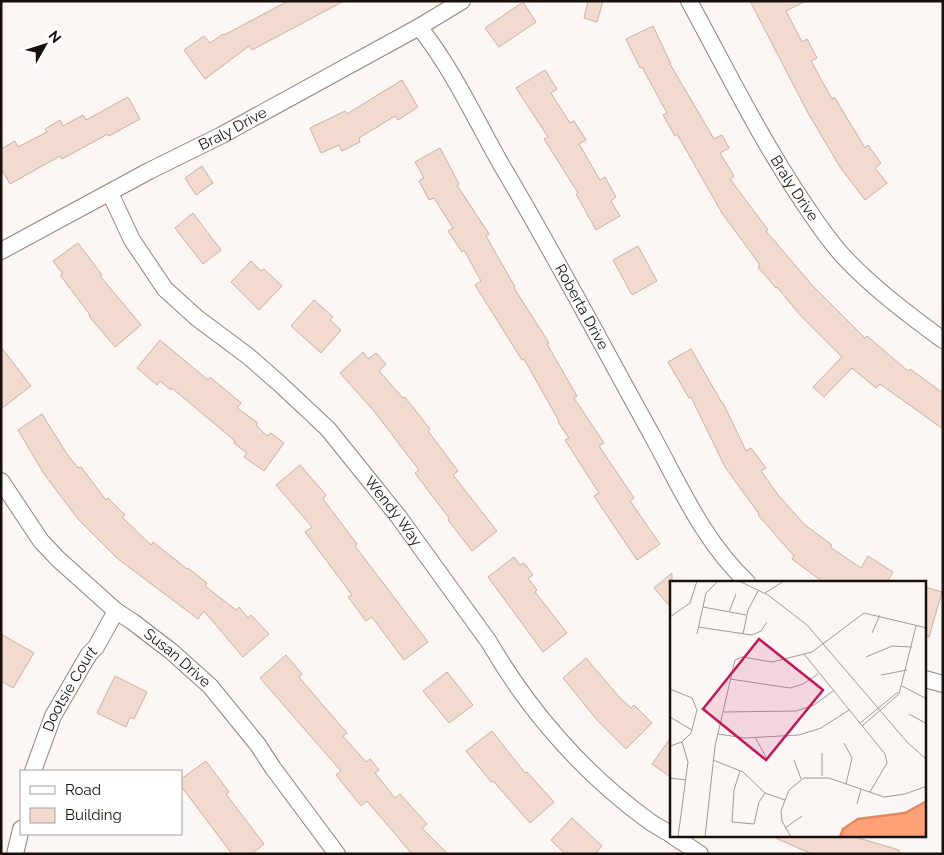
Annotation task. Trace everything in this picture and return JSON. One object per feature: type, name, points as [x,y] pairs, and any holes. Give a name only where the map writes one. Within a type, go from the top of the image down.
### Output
[{"type":"street","name":"Braly Drive","points":[[1,252],[222,135],[419,27],[462,1]]},
{"type":"street","name":"Braly Drive","points":[[689,1],[740,98],[788,180],[828,239],[880,291],[943,340]]},
{"type":"street","name":"Roberta Drive","points":[[419,27],[436,48],[470,106],[556,259],[687,501],[712,541],[746,581]]},
{"type":"street","name":"Wendy Way","points":[[110,193],[132,240],[165,289],[197,318],[248,356],[328,430],[398,516],[489,642],[526,699],[553,733],[600,780],[649,821],[670,835]]},
{"type":"street","name":"Susan Drive","points":[[1,481],[41,541],[64,565],[116,611],[164,646],[210,686],[258,745],[337,854]]},
{"type":"street","name":"Dootsie Court","points":[[33,770],[53,716],[116,611]]},
{"type":"street","points":[[926,679],[943,684]]},
{"type":"street","points":[[15,854],[20,833]]},
{"type":"street","name":"Wendy Way","points":[[675,838],[700,854]]},
{"type":"building","points":[[288,1],[344,1],[252,50],[249,46],[205,79],[184,50],[204,36],[210,43],[223,34]]},
{"type":"building","points":[[588,1],[603,1],[597,22],[584,18]]},
{"type":"building","points":[[750,1],[806,1],[786,11],[802,42],[807,39],[817,58],[811,61],[832,99],[835,98],[865,148],[868,145],[881,163],[875,168],[887,183],[865,200],[840,167],[808,113]]},
{"type":"building","points":[[523,2],[536,22],[499,47],[485,28]]},
{"type":"building","points":[[653,26],[670,64],[714,139],[722,135],[729,148],[720,153],[734,176],[730,179],[768,230],[766,231],[812,285],[865,338],[867,336],[908,371],[910,369],[943,393],[943,429],[880,384],[876,388],[852,368],[824,397],[813,387],[842,357],[800,315],[758,267],[760,265],[722,213],[677,134],[675,136],[663,115],[667,113],[642,67],[640,68],[626,39]]},
{"type":"building","points":[[545,70],[557,89],[551,93],[570,123],[574,121],[586,140],[579,144],[600,180],[605,177],[616,197],[611,201],[620,216],[596,230],[576,194],[578,193],[544,139],[548,137],[516,88]]},
{"type":"building","points":[[402,80],[418,107],[398,120],[395,116],[359,138],[360,142],[342,151],[339,145],[321,153],[310,128],[345,111],[347,114]]},
{"type":"building","points":[[128,97],[140,119],[62,159],[60,156],[10,184],[1,168],[1,149],[15,141],[18,147],[47,132],[45,129],[60,120],[63,126],[83,115],[86,120]]},
{"type":"building","points":[[440,148],[459,184],[457,185],[489,234],[486,236],[514,288],[549,343],[547,344],[577,396],[574,398],[604,443],[599,446],[634,498],[630,501],[660,544],[637,560],[594,496],[599,493],[565,440],[569,438],[558,422],[524,359],[522,360],[475,285],[481,281],[464,250],[462,252],[448,231],[453,228],[434,198],[429,200],[419,181],[424,178],[415,162]]},
{"type":"building","points":[[202,166],[213,183],[196,195],[185,178]]},
{"type":"building","points":[[193,213],[221,250],[203,264],[175,228]]},
{"type":"building","points":[[78,243],[102,275],[100,276],[141,325],[115,347],[89,316],[60,275],[63,274],[53,261]]},
{"type":"building","points":[[638,246],[657,281],[632,295],[613,260]]},
{"type":"building","points":[[251,261],[261,271],[264,269],[282,286],[259,310],[231,282]]},
{"type":"building","points":[[314,300],[333,317],[330,320],[341,330],[321,353],[291,326]]},
{"type":"building","points":[[160,340],[208,380],[210,377],[241,403],[237,408],[258,423],[256,425],[267,436],[271,433],[284,443],[264,471],[244,457],[247,453],[234,443],[235,441],[172,388],[171,390],[160,381],[157,385],[137,368]]},
{"type":"building","points":[[1,347],[31,386],[1,409]]},
{"type":"building","points":[[691,349],[723,403],[746,451],[751,448],[766,468],[761,471],[779,496],[805,525],[832,545],[830,547],[861,568],[868,556],[893,572],[888,581],[822,581],[792,559],[794,556],[758,515],[725,467],[691,397],[689,398],[668,362]]},
{"type":"building","points":[[363,352],[368,359],[376,353],[386,364],[379,371],[403,398],[405,397],[430,429],[428,431],[458,471],[453,475],[497,531],[472,551],[415,473],[419,470],[374,411],[340,373]]},
{"type":"building","points":[[42,414],[67,454],[78,468],[81,467],[106,500],[108,498],[125,515],[122,517],[151,545],[153,542],[188,568],[207,583],[205,586],[236,610],[239,607],[248,618],[251,615],[269,634],[243,657],[204,611],[198,619],[118,559],[78,519],[44,474],[18,430]]},
{"type":"building","points":[[300,465],[326,495],[323,499],[357,544],[355,546],[428,642],[404,660],[372,617],[366,621],[348,597],[352,595],[305,532],[312,527],[276,485]]},
{"type":"building","points":[[514,557],[520,565],[524,563],[533,575],[528,578],[537,590],[535,592],[567,633],[543,652],[488,577]]},
{"type":"building","points":[[672,573],[672,581],[670,581],[670,607],[654,588]]},
{"type":"building","points":[[926,587],[942,592],[929,637],[926,636]]},
{"type":"building","points":[[1,634],[34,653],[13,688],[1,681]]},
{"type":"building","points":[[286,655],[302,674],[299,677],[347,733],[343,736],[366,762],[370,759],[379,770],[375,773],[395,798],[400,794],[427,824],[422,828],[448,854],[412,854],[367,801],[361,806],[336,775],[341,771],[260,678]]},
{"type":"building","points":[[586,658],[620,698],[631,708],[634,705],[652,723],[626,749],[597,720],[563,678]]},
{"type":"building","points":[[447,672],[473,705],[449,723],[423,691]]},
{"type":"building","points":[[115,676],[147,692],[134,719],[130,717],[126,727],[97,713]]},
{"type":"building","points":[[492,731],[525,773],[527,772],[554,802],[530,823],[493,781],[491,782],[466,751]]},
{"type":"building","points":[[670,739],[670,777],[652,764]]},
{"type":"building","points":[[206,761],[229,792],[226,794],[264,844],[252,854],[232,854],[182,787],[182,778]]},
{"type":"building","points":[[572,818],[602,846],[595,854],[565,854],[551,840]]},
{"type":"building","points":[[776,838],[859,838],[899,850],[899,854],[812,854]]}]
